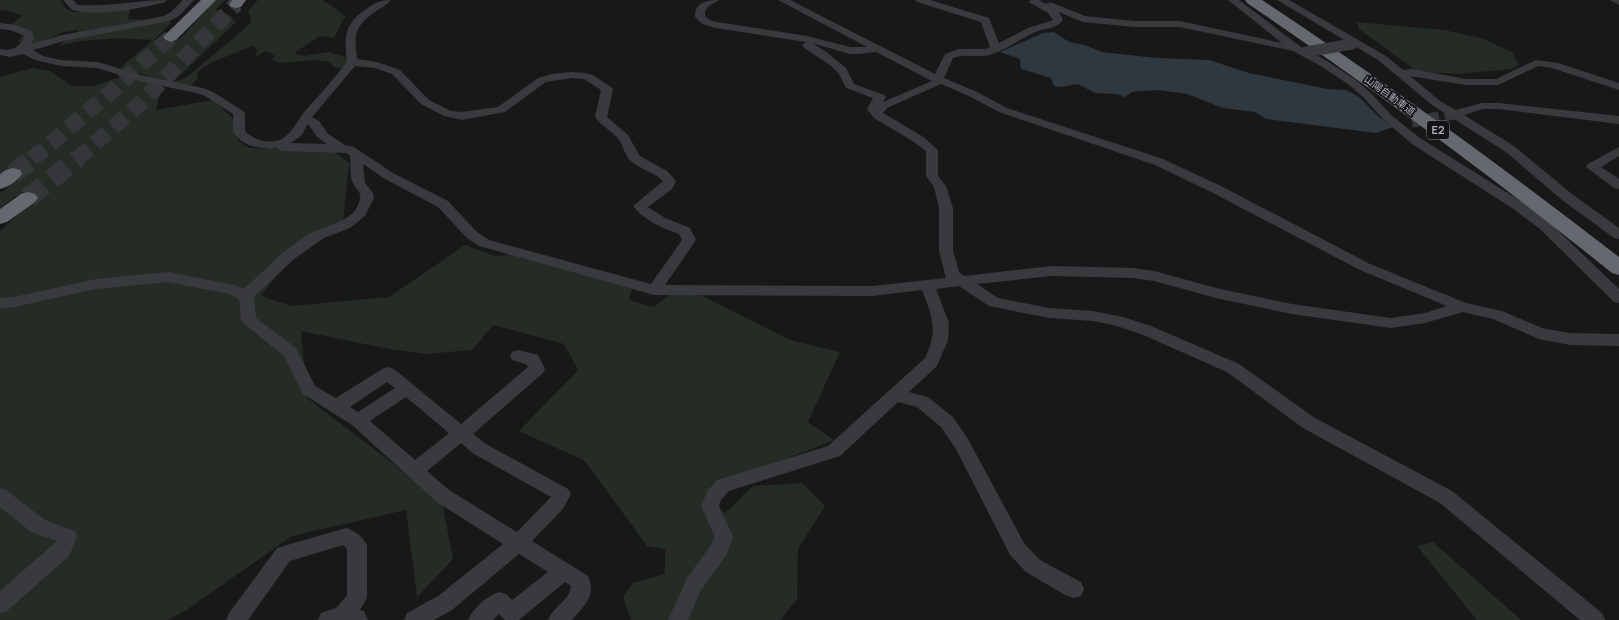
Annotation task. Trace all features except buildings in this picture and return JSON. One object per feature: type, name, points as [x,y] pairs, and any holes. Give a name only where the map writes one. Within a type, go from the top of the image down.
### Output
[{"type":"highway","points":[[171,37],[209,0]]},
{"type":"highway","name":"山陽自動車道","points":[[1252,0],[1417,114],[1501,176],[1619,268]]},
{"type":"highway","name":"山陽自動車道","points":[[1264,0],[1423,108],[1514,174],[1619,254]]},
{"type":"highway","points":[[0,218],[28,198]]},
{"type":"street","points":[[68,0],[75,8],[89,9],[139,5],[162,0]]},
{"type":"street","points":[[0,52],[10,54],[62,38],[165,19],[175,14],[189,0]]},
{"type":"street","points":[[366,0],[382,3]]},
{"type":"street","points":[[714,0],[706,4],[700,11],[700,17],[706,22],[716,25],[809,40],[832,47],[851,50],[877,48]]},
{"type":"street","points":[[783,0],[937,79],[973,94],[1003,110],[1025,119],[1117,147],[1159,162],[1225,193],[1365,267],[1463,307],[1497,315],[1539,333],[1570,339],[1619,340]]},
{"type":"street","points":[[920,0],[985,20],[996,49]]},
{"type":"street","points":[[877,112],[883,106],[936,83],[949,56],[960,52],[988,52],[1032,30],[1056,23],[1058,20],[1057,16],[1053,12],[1034,2],[1036,0]]},
{"type":"street","points":[[1036,0],[1083,19],[1134,24],[1180,24],[1302,51],[1355,44]]},
{"type":"street","points":[[1233,0],[1302,51],[1352,82],[1394,123],[1416,141],[1517,205],[1545,226],[1619,298]]},
{"type":"street","points":[[1282,0],[1355,44],[1382,58],[1402,73],[1436,103],[1510,149],[1568,197],[1619,235]]},
{"type":"street","points":[[1615,0],[1619,2]]},
{"type":"street","points":[[24,50],[39,58],[61,63],[98,65],[139,78],[199,90],[209,94],[239,113],[239,132],[245,138],[255,143],[270,145],[284,143],[297,133],[306,119],[342,76],[352,62],[350,42],[354,25],[360,18],[382,3]]},
{"type":"street","points":[[0,26],[16,28],[28,33],[28,39],[22,48],[24,50]]},
{"type":"street","points":[[809,40],[806,42],[807,45],[821,53],[842,70],[850,86],[880,97],[873,109],[877,112],[878,116],[918,139],[932,150],[932,176],[940,186],[946,208],[946,250],[952,275],[994,302],[1049,313],[1093,316],[1118,321],[1146,330],[1233,368],[1309,423],[1446,497],[1595,620]]},
{"type":"street","points":[[352,62],[377,65],[396,72],[425,102],[448,114],[462,116],[501,110],[542,80],[549,77],[579,75],[589,77],[607,89],[601,117],[606,124],[624,138],[630,152],[637,160],[667,176],[670,181],[667,186],[640,206],[644,211],[685,231],[689,240],[654,290]]},
{"type":"street","points":[[1402,73],[1412,72],[1466,82],[1498,82],[1536,63],[1554,65],[1619,87]]},
{"type":"street","points":[[1460,113],[1482,106],[1499,106],[1619,120]]},
{"type":"street","points":[[306,119],[310,120],[316,125],[323,136],[341,148]]},
{"type":"street","points":[[1394,123],[1412,122]]},
{"type":"street","points":[[284,143],[282,146],[341,148],[350,150],[389,176],[443,204],[472,235],[484,243],[654,290],[872,291],[1052,271],[1132,273],[1154,276],[1220,294],[1292,309],[1391,323],[1425,318],[1463,307]]},
{"type":"street","points":[[1619,151],[1592,167],[1619,186]]},
{"type":"street","points":[[246,296],[289,256],[318,235],[345,225],[360,213],[367,198],[366,193],[359,183],[356,155]]},
{"type":"street","points":[[0,303],[14,302],[96,284],[168,277],[234,290],[246,296]]},
{"type":"street","points":[[678,620],[694,584],[719,550],[724,537],[710,506],[714,496],[723,485],[834,451],[930,362],[939,346],[942,334],[941,321],[927,284]]},
{"type":"street","points":[[246,296],[249,320],[290,352],[309,390],[358,420],[443,496],[581,582],[580,597],[558,620]]},
{"type":"street","points":[[415,471],[463,433],[536,369],[532,359],[518,356]]},
{"type":"street","points":[[336,407],[388,372],[463,433],[480,449],[562,494],[557,503],[519,542],[446,603],[414,620]]},
{"type":"street","points":[[358,420],[407,388]]},
{"type":"street","points":[[895,395],[922,402],[947,422],[962,444],[1017,549],[1033,566],[1074,589]]},
{"type":"street","points":[[0,496],[38,526],[68,537],[62,550],[0,604]]},
{"type":"street","points":[[236,620],[284,554],[346,536],[357,545],[357,598],[343,618]]},
{"type":"street","points":[[478,620],[499,601],[512,613],[564,571]]},
{"type":"shaded area","points":[[0,0],[61,0],[64,7],[73,12],[131,8],[128,19],[143,20],[167,15],[171,23],[154,40],[180,39],[215,0],[226,0],[216,9],[229,15],[236,22],[173,82],[187,77],[252,22],[248,11],[258,0],[323,0],[345,16],[334,38],[320,36],[294,53],[305,56],[329,52],[347,58],[348,63],[343,69],[334,67],[330,62],[315,60],[279,63],[272,60],[275,56],[266,51],[255,57],[257,50],[252,46],[213,62],[198,71],[197,79],[191,86],[171,82],[120,68],[153,40],[105,39],[81,41],[58,46],[79,30],[64,32],[32,45],[18,42],[24,33],[10,25],[22,16],[10,11],[0,10]]},
{"type":"shaded area","points":[[1357,22],[1444,30],[1481,38],[1512,52],[1519,65],[1511,69],[1459,74],[1418,72],[1359,29]]},
{"type":"shaded area","points":[[1054,32],[1069,42],[1084,45],[1102,52],[1156,58],[1209,60],[1249,73],[1327,89],[1346,90],[1359,97],[1379,117],[1393,127],[1376,133],[1266,119],[1255,112],[1223,108],[1187,94],[1158,90],[1132,92],[1125,97],[1117,94],[1095,93],[1078,84],[1061,87],[1054,86],[1051,78],[1021,69],[1020,59],[1000,52],[1043,33]]},
{"type":"shaded area","points":[[33,68],[50,71],[72,86],[94,86],[123,76],[162,85],[156,110],[213,100],[232,117],[238,141],[249,148],[333,151],[349,163],[343,220],[301,243],[261,296],[291,306],[389,297],[465,245],[495,256],[529,254],[632,288],[629,300],[654,307],[671,294],[696,293],[790,340],[840,352],[808,422],[834,440],[768,466],[712,484],[706,504],[725,513],[753,486],[802,483],[825,506],[798,549],[797,599],[780,620],[631,620],[623,597],[633,583],[665,574],[665,549],[647,546],[585,461],[519,431],[578,370],[564,344],[493,325],[472,350],[426,354],[389,349],[301,331],[307,398],[442,501],[453,559],[417,597],[406,510],[292,536],[185,611],[167,620],[0,620],[0,231],[35,199],[16,196],[0,208],[0,193],[24,175],[0,173],[0,77]]},
{"type":"shaded area","points":[[1433,542],[1521,620],[1477,620],[1417,546]]},
{"type":"tunnel","points":[[77,159],[142,102],[236,4]]},
{"type":"tunnel","points":[[32,159],[113,90],[171,37]]},
{"type":"tunnel","points":[[1412,122],[1460,113]]},
{"type":"tunnel","points":[[13,174],[33,158]]},
{"type":"tunnel","points":[[28,198],[78,158]]}]
